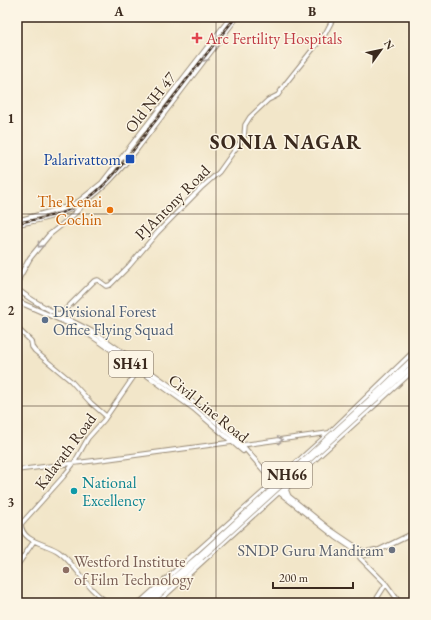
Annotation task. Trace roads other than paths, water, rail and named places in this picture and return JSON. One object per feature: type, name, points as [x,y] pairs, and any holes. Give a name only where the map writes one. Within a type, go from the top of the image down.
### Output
[{"type":"highway","name":"NH66","points":[[396,378],[414,358]]},
{"type":"highway","name":"NH66","points":[[150,603],[198,556],[396,378],[414,365]]},
{"type":"highway","name":"NH66","points":[[144,603],[160,592]]},
{"type":"main road","name":"Old NH 47","points":[[18,292],[19,278],[30,258],[43,241],[78,202],[102,183],[231,17]]},
{"type":"main road","name":"Old NH 47","points":[[17,224],[53,216],[73,209],[87,201],[98,192],[122,167],[237,17]]},
{"type":"main road","name":"Old NH 47","points":[[17,221],[61,210],[73,209]]},
{"type":"main road","name":"Civil Line Road","points":[[18,292],[23,293],[24,296],[43,308],[84,327],[198,406],[242,445],[273,483]]},
{"type":"main road","points":[[18,301],[24,298],[24,296]]},
{"type":"main road","name":"Civil Line Road","points":[[18,301],[81,329],[120,353],[139,369],[154,378],[193,408],[233,442],[266,475]]},
{"type":"main road","points":[[266,475],[278,478]]},
{"type":"main road","points":[[266,475],[268,484],[266,489]]},
{"type":"main road","points":[[289,484],[286,490],[289,497]]},
{"type":"main road","points":[[281,492],[336,537],[365,555],[371,554],[414,532]]},
{"type":"main road","points":[[281,492],[331,532],[360,550],[367,552],[377,549],[414,532]]},
{"type":"street","name":"PJAntony Road","points":[[60,315],[94,281],[98,280],[108,286],[129,266],[157,233],[201,188],[219,172],[244,137],[245,125],[250,117],[268,100],[278,95],[325,34],[334,17]]},
{"type":"street","points":[[17,328],[31,341],[32,347],[35,351],[70,381],[106,416]]},
{"type":"street","points":[[139,603],[160,592],[240,529],[281,492],[311,464],[396,378],[414,351]]},
{"type":"street","name":"Kalavath Road","points":[[34,541],[25,533],[22,528],[22,524],[74,463],[88,438],[106,416],[139,369]]},
{"type":"street","points":[[157,603],[160,592],[232,520],[278,478],[329,433],[396,378],[414,370]]},
{"type":"street","points":[[242,445],[329,433]]},
{"type":"street","points":[[17,470],[233,442]]},
{"type":"street","points":[[307,452],[312,460],[315,460]]},
{"type":"street","points":[[303,456],[311,464]]},
{"type":"street","points":[[241,512],[242,515],[249,520]]},
{"type":"street","points":[[232,520],[235,521],[240,529]]},
{"type":"street","points":[[17,566],[34,541],[55,549],[74,566],[97,595],[108,603]]},
{"type":"street","points":[[360,553],[360,558],[386,584],[400,603]]},
{"type":"street","points":[[374,603],[386,584]]},
{"type":"railway","points":[[17,223],[48,217],[64,212],[89,198],[100,189],[130,155],[195,68],[236,17]]},
{"type":"place","name":"Arc Fertility Hospitals","points":[[197,38]]},
{"type":"place","name":"Palarivattom","points":[[130,159]]},
{"type":"place","name":"The Renai Cochin","points":[[110,210]]},
{"type":"place","name":"Divisional Forest Office Flying Squad","points":[[45,320]]},
{"type":"place","name":"National Excellency","points":[[74,491]]},
{"type":"place","name":"SNDP Guru Mandiram","points":[[392,550]]},
{"type":"place","name":"Westford Institute of Film Technology","points":[[66,570]]},
{"type":"district","name":"SONIA NAGAR","points":[[286,142]]}]
